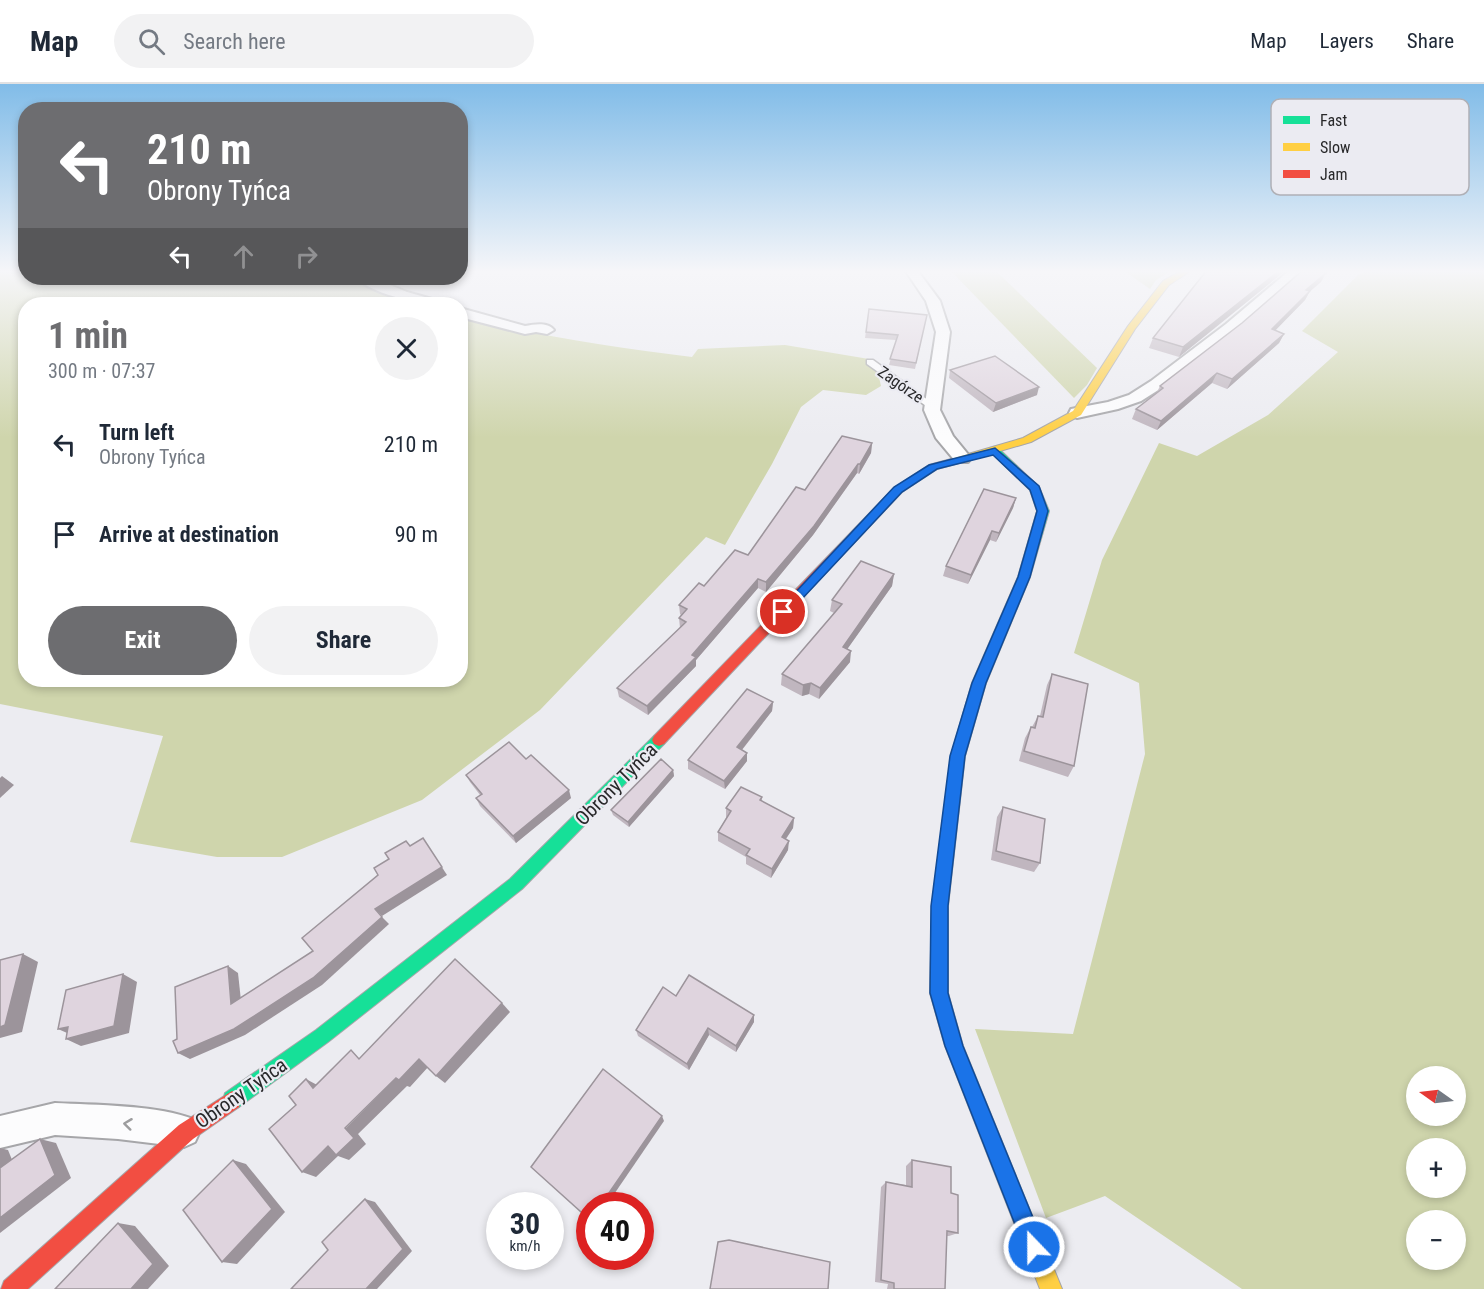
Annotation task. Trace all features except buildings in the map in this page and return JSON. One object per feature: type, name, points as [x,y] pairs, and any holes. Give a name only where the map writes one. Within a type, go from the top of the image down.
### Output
[{"type":"street","points":[[511,326],[525,330],[536,328],[547,330]]},
{"type":"street","points":[[941,326],[943,332],[932,406],[945,438],[962,458]]},
{"type":"street","name":"Obrony Tyńca","points":[[12,1289],[186,1131],[322,1036],[516,884],[631,769],[898,490],[933,467],[1027,441],[1077,412],[1133,326]]},
{"type":"street","points":[[1077,412],[1113,406],[1135,398],[1157,384],[1232,326]]},
{"type":"street","points":[[995,451],[1035,489],[1043,511],[1024,577],[979,683],[958,756],[940,906],[939,993],[954,1046],[1051,1289]]},
{"type":"street","points":[[0,1132],[55,1119],[186,1131]]},
{"type":"lane","name":"Zagórze","points":[[870,362],[932,406]]},
{"type":"green space","points":[[0,326],[18,326],[18,687],[468,687],[468,326],[507,326],[605,345],[692,357],[698,349],[785,345],[875,360],[881,386],[866,395],[823,390],[801,407],[772,464],[725,545],[706,537],[540,710],[422,800],[282,857],[217,857],[130,842],[163,736],[0,704]]},
{"type":"green space","points":[[1004,326],[1054,326],[1097,368],[1087,385],[1074,398]]},
{"type":"green space","points":[[1307,326],[1484,326],[1484,1289],[1242,1289],[1105,1196],[1046,1218],[975,1029],[1073,1034],[1145,754],[1139,683],[1074,653],[1102,560],[1159,443],[1197,456],[1268,415],[1338,352],[1302,331]]},
{"type":"traffic: fast","points":[[939,993],[940,906],[958,756],[979,683],[1024,577],[1043,511],[1035,489],[995,451]]},
{"type":"traffic: fast","points":[[232,1100],[322,1036],[516,884],[659,740]]},
{"type":"traffic: slow","points":[[955,461],[1027,440],[1077,413],[1132,326]]},
{"type":"traffic: slow","points":[[939,993],[954,1046],[1051,1289]]},
{"type":"traffic: jam","points":[[659,740],[898,490],[933,467],[955,461]]},
{"type":"traffic: jam","points":[[12,1289],[186,1132],[232,1100]]},
{"type":"route","points":[[783,612],[898,490],[933,467],[995,451],[1035,489],[1043,511],[1038,533],[1024,577],[979,683],[958,756],[940,906],[939,993],[954,1046],[1034,1247]]}]
